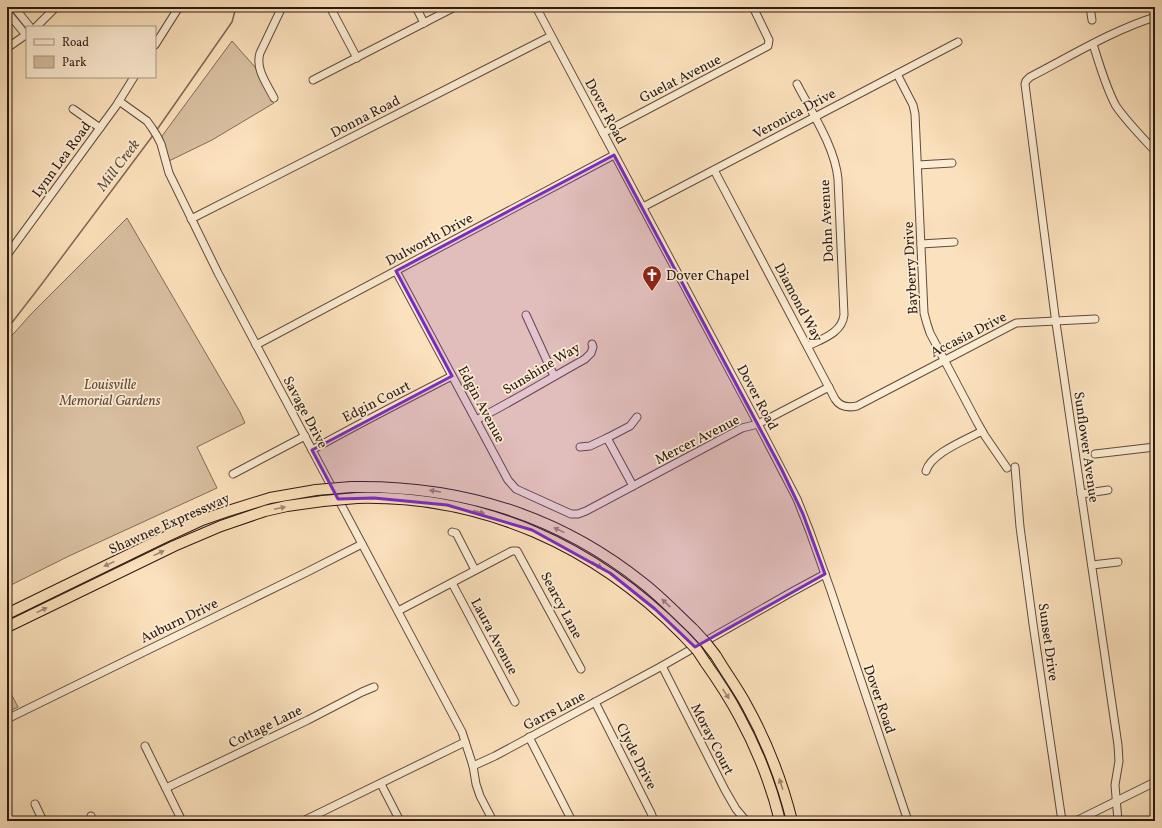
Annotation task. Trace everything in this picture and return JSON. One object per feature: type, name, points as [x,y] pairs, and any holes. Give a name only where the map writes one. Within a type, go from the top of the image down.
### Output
[{"type":"highway","name":"Shawnee Expressway","points":[[7,614],[202,520],[270,498],[316,490],[351,487],[398,487],[446,493],[482,501],[531,517],[580,541],[611,560],[642,582],[694,630],[716,656],[747,705],[762,734],[781,781],[792,821]]},
{"type":"highway","name":"Shawnee Expressway","points":[[7,627],[174,546],[221,526],[265,511],[323,501],[374,498],[411,500],[447,505],[482,513],[532,530],[572,550],[610,573],[639,595],[698,650],[730,700],[754,745],[771,788],[780,821]]},
{"type":"street","points":[[14,7],[29,26]]},
{"type":"street","points":[[37,26],[56,7]]},
{"type":"street","points":[[156,43],[179,7]]},
{"type":"street","points":[[274,98],[260,69],[258,61],[260,53],[282,7]]},
{"type":"street","points":[[330,7],[357,58]]},
{"type":"street","points":[[416,7],[424,23]]},
{"type":"street","points":[[313,80],[455,7]]},
{"type":"street","name":"Dover Road","points":[[536,7],[797,499],[825,574],[908,821]]},
{"type":"street","name":"Guelat Avenue","points":[[603,133],[766,48],[769,45],[768,40],[753,7]]},
{"type":"street","points":[[1090,7],[1092,20]]},
{"type":"street","points":[[7,12],[26,35],[7,48]]},
{"type":"street","points":[[1155,17],[1125,28],[1093,44],[1104,77],[1116,104],[1129,123],[1155,151]]},
{"type":"street","name":"Donna Road","points":[[191,219],[551,36]]},
{"type":"street","name":"Veronica Drive","points":[[643,208],[958,42]]},
{"type":"street","name":"Sunflower Avenue","points":[[1093,44],[1028,78],[1025,87],[1056,321],[1119,753],[1115,785],[1118,821]]},
{"type":"street","name":"Bayberry Drive","points":[[897,74],[915,114],[925,318],[930,333],[982,431],[1007,468]]},
{"type":"street","name":"Lynn Lea Road","points":[[7,255],[119,102],[133,78]]},
{"type":"street","name":"Dohn Avenue","points":[[797,84],[832,153],[837,172],[844,315],[842,324],[836,331],[808,346]]},
{"type":"street","name":"Savage Drive","points":[[119,102],[139,115],[152,128],[161,144],[169,173],[218,273],[462,732],[465,742]]},
{"type":"street","points":[[73,109],[100,128]]},
{"type":"street","name":"Dulworth Drive","points":[[256,345],[614,155]]},
{"type":"street","points":[[918,165],[952,163]]},
{"type":"street","name":"Diamond Way","points":[[714,170],[838,402],[841,405],[848,407],[857,406],[882,393]]},
{"type":"street","points":[[921,244],[954,242]]},
{"type":"street","name":"Edgin Avenue","points":[[396,271],[508,480],[512,485],[521,491],[571,514],[577,514]]},
{"type":"street","points":[[526,316],[554,376]]},
{"type":"street","name":"Accasia Drive","points":[[882,393],[1016,323],[1095,320]]},
{"type":"street","name":"Sunshine Way","points":[[476,420],[514,401],[585,359],[589,356],[593,347],[592,344]]},
{"type":"street","name":"Edgin Court","points":[[312,450],[452,376]]},
{"type":"street","name":"Mercer Avenue","points":[[577,514],[586,511],[742,428],[758,424],[829,387]]},
{"type":"street","points":[[580,447],[590,446],[630,426],[637,417]]},
{"type":"street","points":[[926,472],[931,462],[938,455],[982,431]]},
{"type":"street","points":[[232,474],[305,436]]},
{"type":"street","points":[[607,438],[633,486]]},
{"type":"street","points":[[1095,454],[1155,447]]},
{"type":"street","name":"Sunset Drive","points":[[1015,467],[1017,500],[1025,564],[1062,821]]},
{"type":"street","points":[[1081,494],[1108,490]]},
{"type":"street","points":[[398,611],[475,570],[456,533],[452,532]]},
{"type":"street","name":"Auburn Drive","points":[[7,719],[308,572],[362,544]]},
{"type":"street","name":"Searcy Lane","points":[[475,570],[512,551],[517,551],[581,668]]},
{"type":"street","points":[[1092,565],[1118,562]]},
{"type":"street","name":"Garrs Lane","points":[[473,766],[662,666],[825,574]]},
{"type":"street","name":"Laura Avenue","points":[[452,583],[515,702]]},
{"type":"street","name":"Moray Court","points":[[662,666],[725,790],[736,809],[746,821]]},
{"type":"street","name":"Cottage Lane","points":[[166,788],[374,687]]},
{"type":"street","name":"Clyde Drive","points":[[595,702],[654,821]]},
{"type":"street","points":[[529,737],[572,821]]},
{"type":"street","points":[[304,821],[465,742],[473,766],[480,796],[493,821]]},
{"type":"street","points":[[145,746],[182,821]]},
{"type":"street","points":[[1076,821],[1155,782]]},
{"type":"street","points":[[381,784],[400,821]]},
{"type":"street","points":[[35,804],[43,821]]},
{"type":"highlighted area","points":[[614,155],[782,470],[803,514],[825,574],[695,647],[655,609],[610,573],[532,530],[447,505],[374,498],[338,499],[312,450],[452,376],[396,271]]},
{"type":"green space","points":[[232,41],[255,67],[274,103],[212,140],[169,161],[162,136]]},
{"type":"green space","name":"Louisville Memorial Gardens","points":[[127,218],[245,423],[197,447],[217,488],[69,556],[7,587],[7,341],[32,313]]},
{"type":"green space","points":[[9,690],[18,707],[7,712],[7,691]]},
{"type":"waterway","name":"Mill Creek","points":[[156,131],[232,22],[236,7]]},
{"type":"waterway","name":"Mill Creek","points":[[7,329],[154,134]]},
{"type":"place","name":"Dover Chapel","points":[[652,292]]}]
